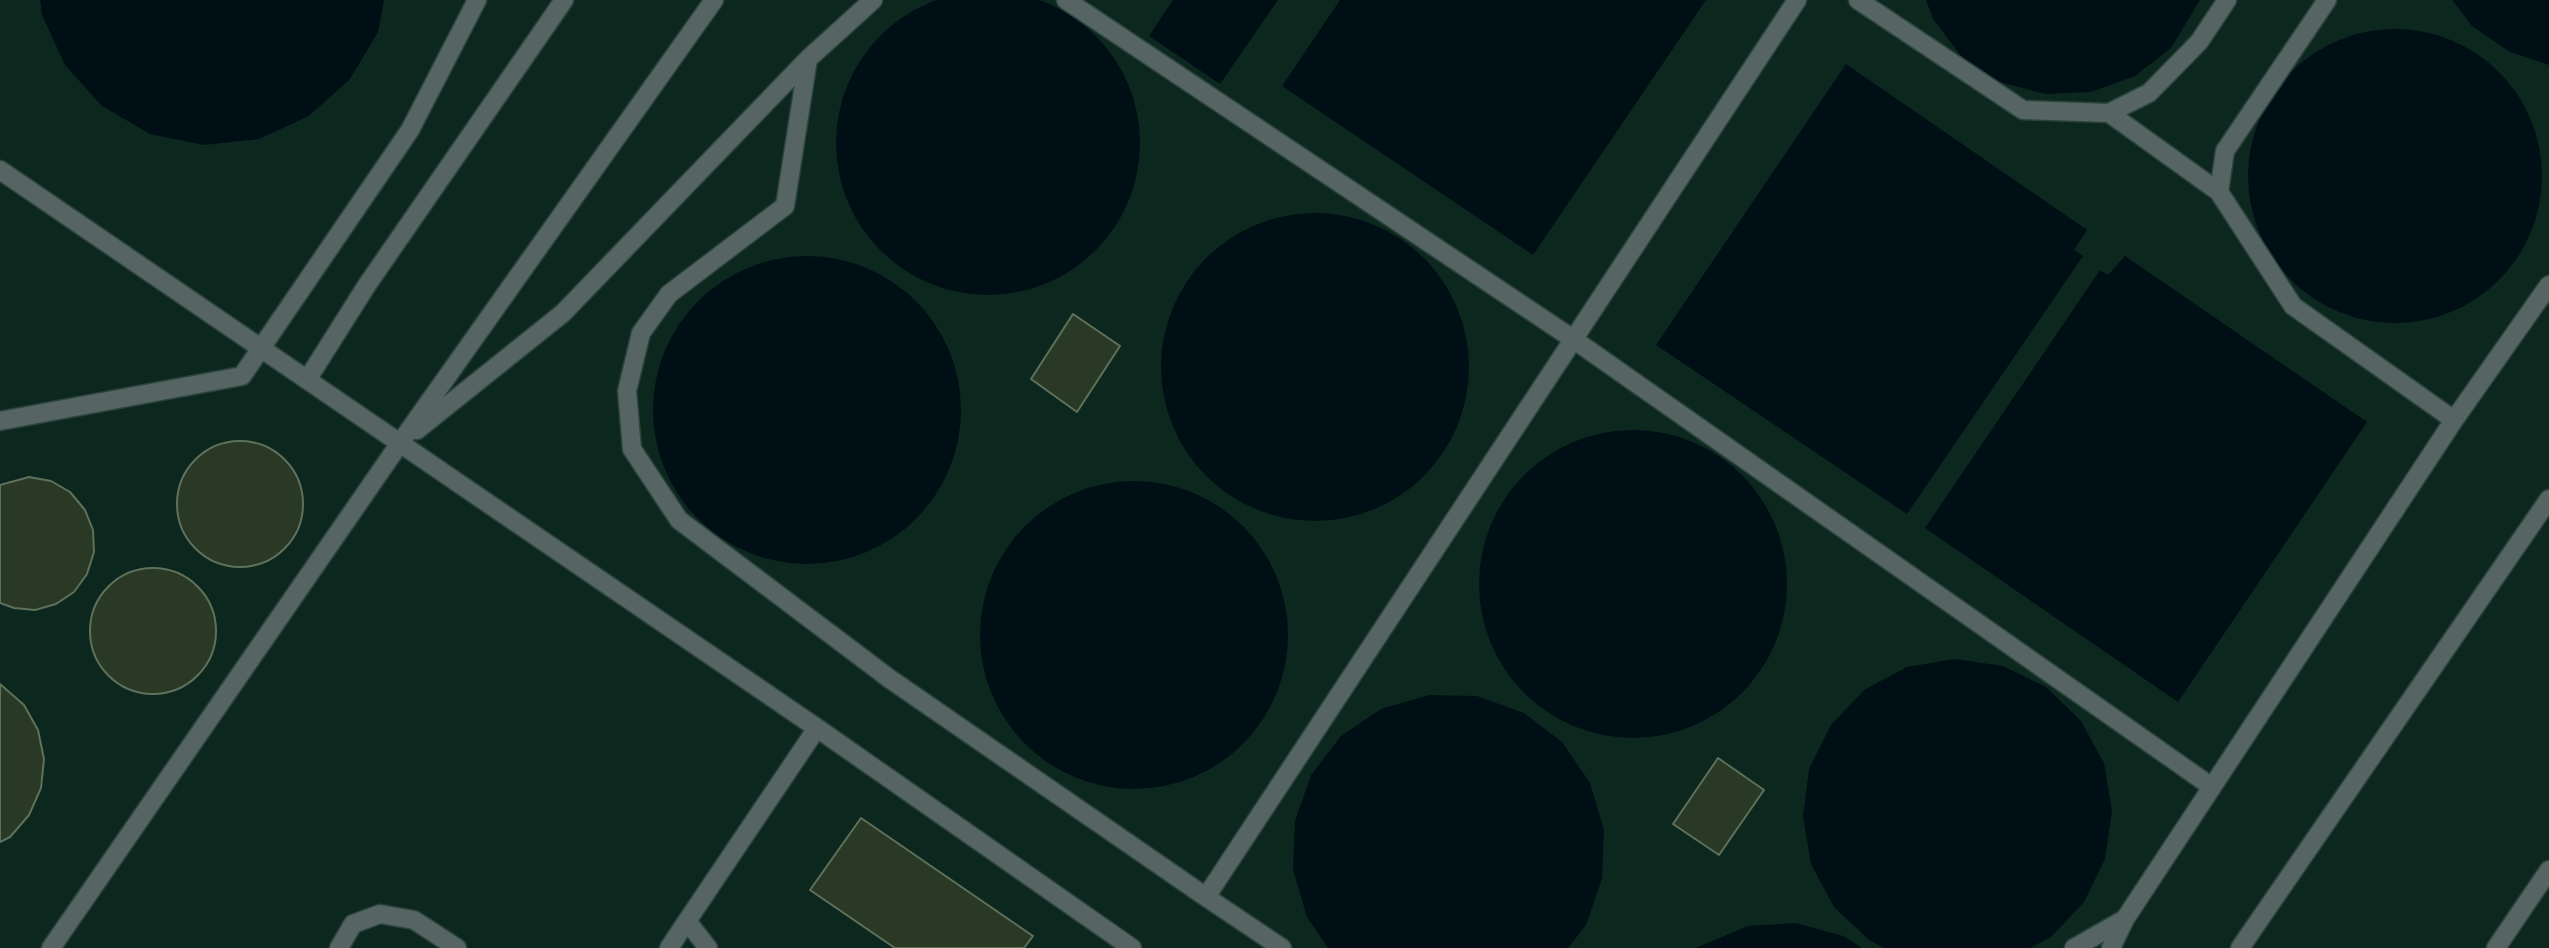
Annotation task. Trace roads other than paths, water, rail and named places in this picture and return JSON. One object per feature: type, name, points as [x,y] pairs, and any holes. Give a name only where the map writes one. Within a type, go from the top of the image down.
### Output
[{"type":"lane","points":[[0,421],[242,376],[410,130],[477,0]]},
{"type":"lane","points":[[307,380],[367,285],[564,0]]},
{"type":"lane","points":[[51,948],[400,443],[714,0]]},
{"type":"lane","points":[[400,443],[563,313],[808,59],[873,0]]},
{"type":"lane","points":[[1066,0],[1573,339],[2212,787]]},
{"type":"lane","points":[[1206,897],[1797,0]]},
{"type":"lane","points":[[1858,0],[2023,110],[2109,113],[2149,93],[2199,42],[2227,0]]},
{"type":"lane","points":[[2220,191],[2225,151],[2327,0]]},
{"type":"lane","points":[[808,59],[785,206],[669,294],[641,333],[627,391],[632,449],[679,520],[901,687],[1282,948]]},
{"type":"lane","points":[[2109,113],[2220,191],[2293,306],[2454,420]]},
{"type":"lane","points":[[0,170],[817,728],[1132,948]]},
{"type":"lane","points":[[2111,948],[2125,919],[2454,420],[2549,285]]},
{"type":"lane","points":[[2240,948],[2549,499]]},
{"type":"lane","points":[[669,948],[817,728]]},
{"type":"lane","points":[[2496,948],[2549,870]]},
{"type":"lane","points":[[339,948],[353,924],[380,914],[414,920],[457,948]]},
{"type":"lane","points":[[2074,948],[2125,919]]},
{"type":"lane","points":[[687,921],[708,948]]}]
